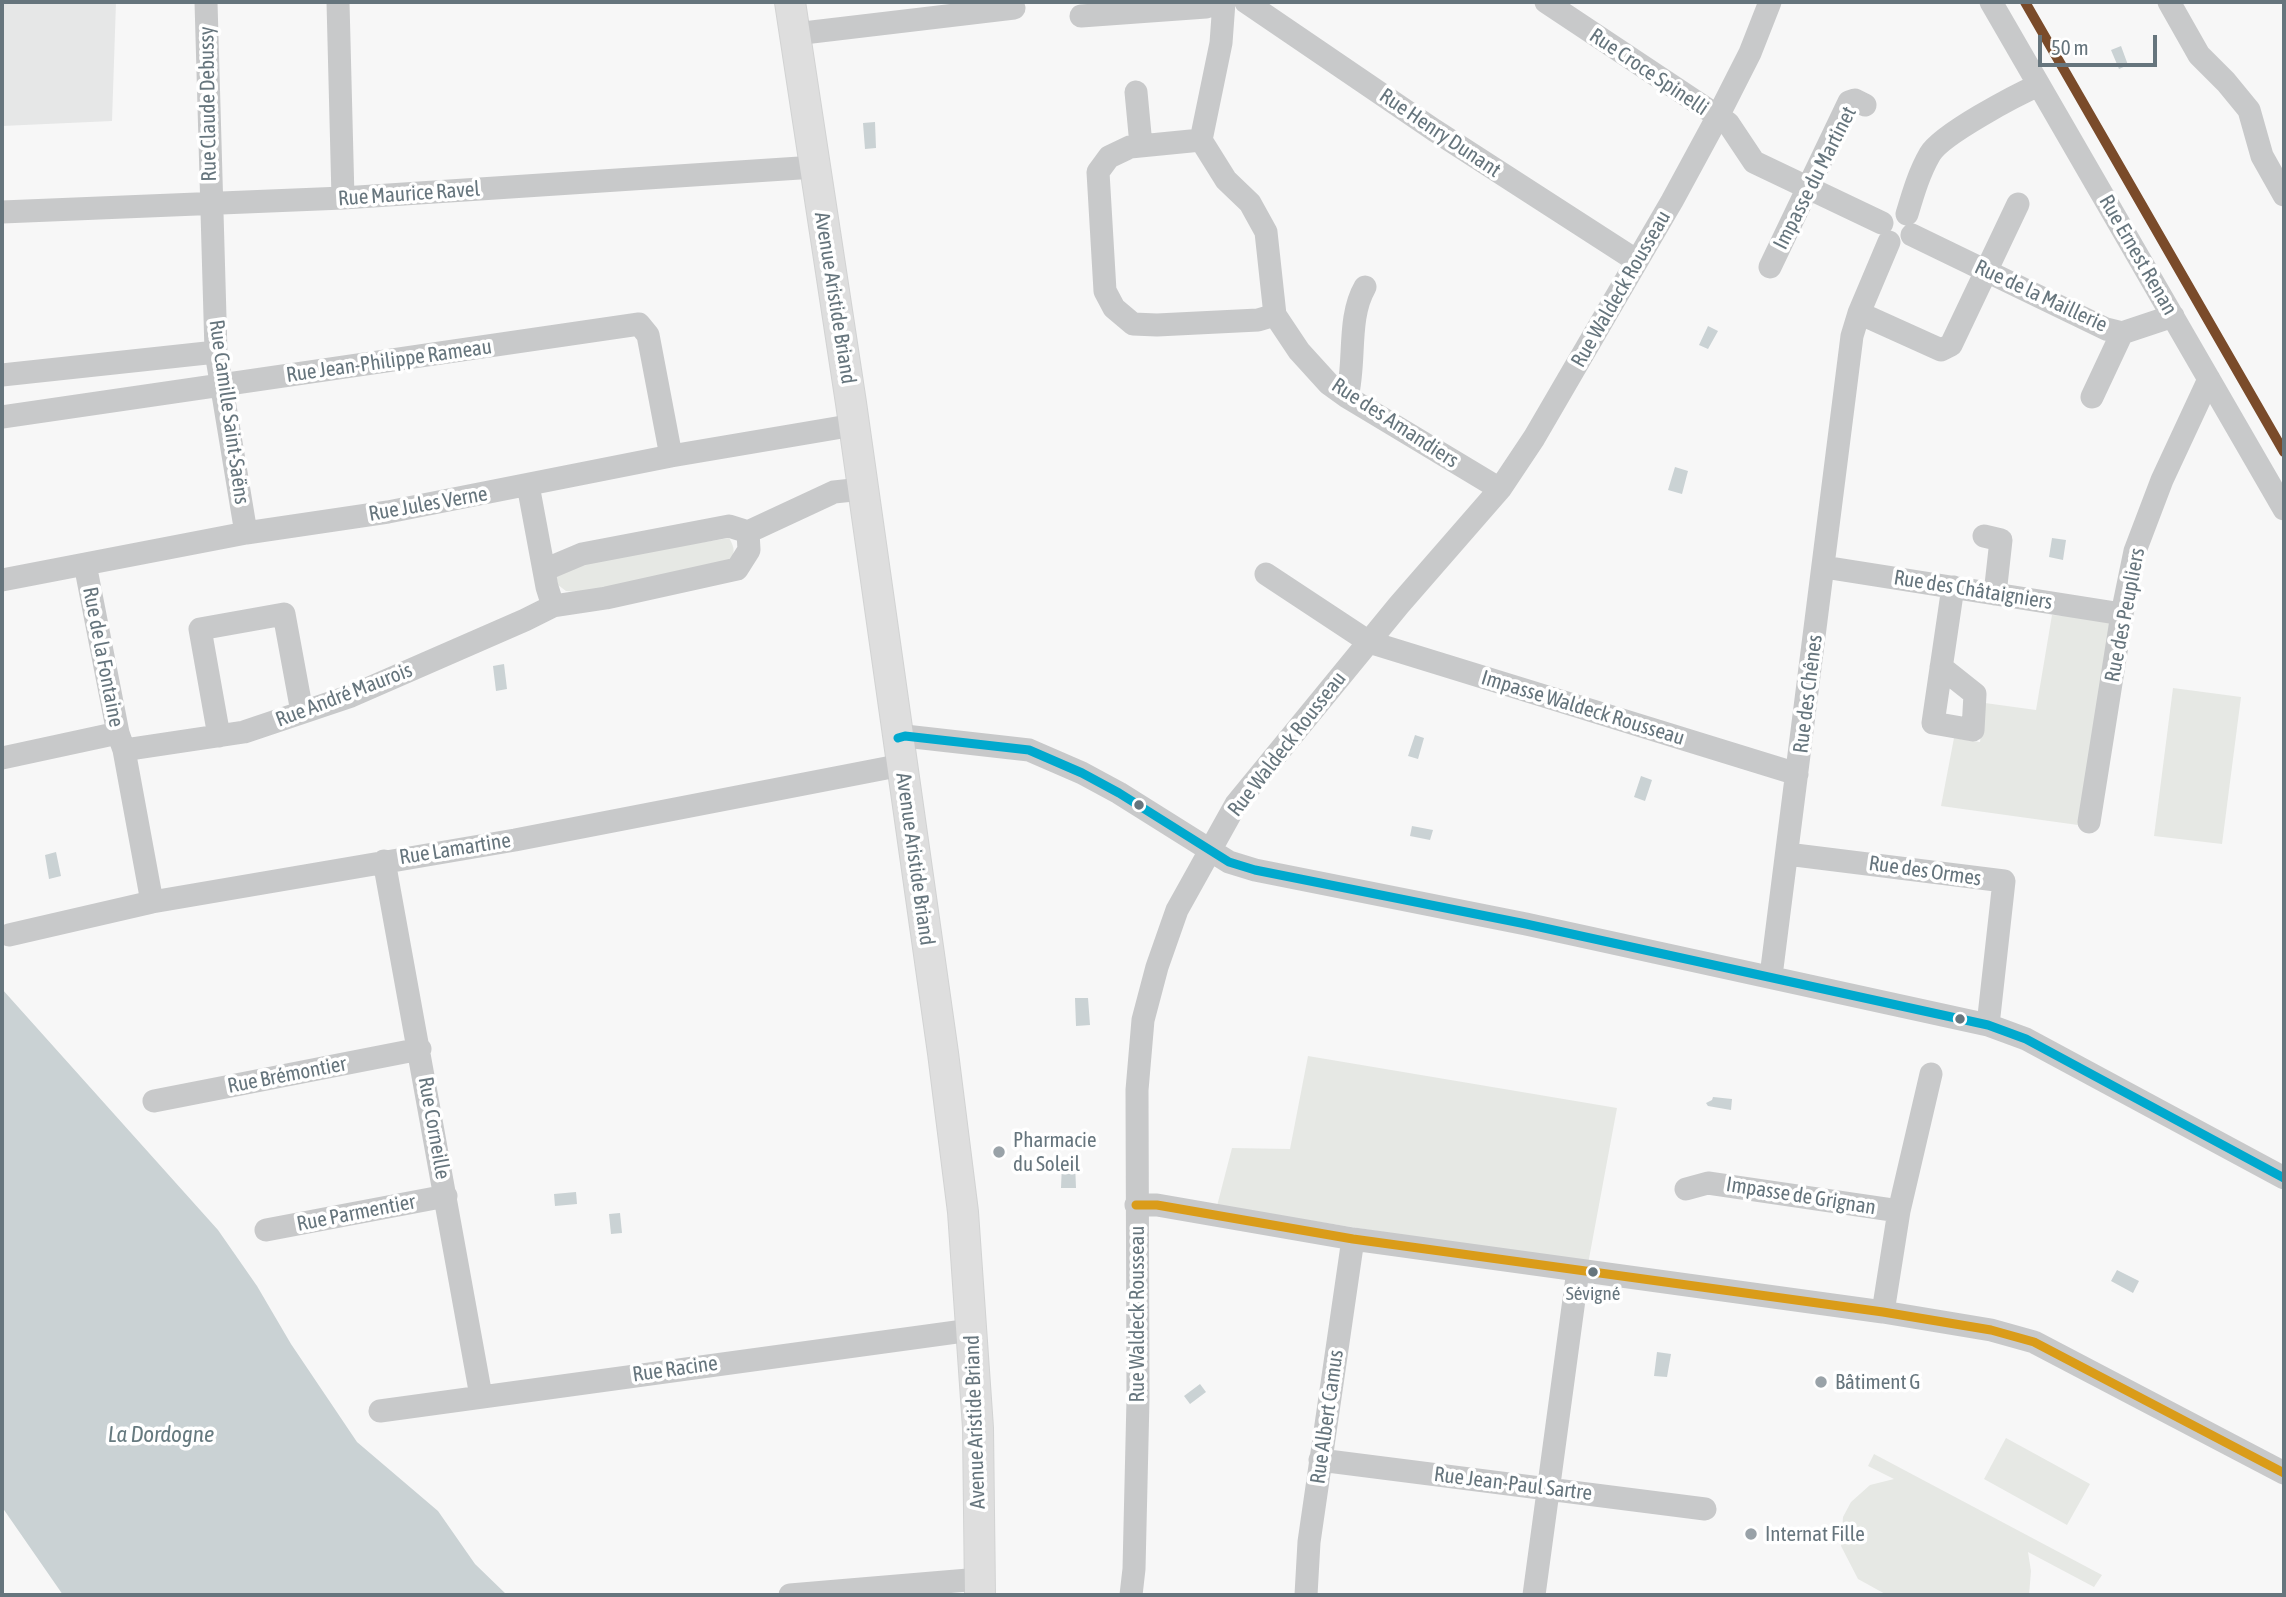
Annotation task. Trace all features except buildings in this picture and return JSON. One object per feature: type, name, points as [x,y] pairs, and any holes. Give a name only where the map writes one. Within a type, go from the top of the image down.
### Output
[{"type":"main road","name":"Avenue Aristide Briand","points":[[790,2],[854,425],[961,1198],[978,1428],[980,1587]]},
{"type":"street","name":"Rue Claude Debussy","points":[[206,2],[210,206]]},
{"type":"street","points":[[338,2],[343,198]]},
{"type":"street","points":[[1081,16],[1206,6],[1219,2]]},
{"type":"street","points":[[1224,2],[1221,43],[1201,140],[1130,147],[1110,157],[1098,172],[1105,291],[1114,308],[1133,324],[1258,320],[1275,315]]},
{"type":"street","name":"Rue Henry Dunant","points":[[1246,2],[1434,130],[1637,261]]},
{"type":"street","name":"Rue Croce Spinelli","points":[[1546,2],[1717,118]]},
{"type":"street","name":"Rue Waldeck Rousseau","points":[[1130,1595],[1134,1569],[1138,1399],[1137,1090],[1143,1020],[1157,967],[1177,910],[1236,804],[1369,642],[1500,489],[1534,438],[1717,118],[1750,53],[1770,2]]},
{"type":"street","name":"Rue Ernest Renan","points":[[1991,2],[2284,509]]},
{"type":"street","points":[[2175,3],[2199,55],[2227,82],[2249,110],[2262,156],[2282,187]]},
{"type":"street","points":[[794,34],[1014,8]]},
{"type":"street","points":[[1717,118],[1728,123],[1754,163],[1808,189],[1885,233],[1892,212],[1910,225],[1916,183],[1931,152],[1947,135],[2039,85]]},
{"type":"street","points":[[1136,92],[1141,145]]},
{"type":"street","name":"Impasse du Martinet","points":[[1770,267],[1849,102],[1855,100],[1865,105]]},
{"type":"street","name":"Rue des Amandiers","points":[[1201,140],[1226,180],[1250,203],[1266,232],[1275,315],[1299,351],[1329,384],[1347,397],[1500,489]]},
{"type":"street","name":"Rue Maurice Ravel","points":[[2,212],[210,206],[815,167]]},
{"type":"street","points":[[1859,313],[1941,350],[1951,345],[2018,204]]},
{"type":"street","name":"Rue Camille Saint-Saëns","points":[[210,206],[216,352],[246,533]]},
{"type":"street","name":"Rue de la Maillerie","points":[[1910,225],[1986,270],[2106,329],[2122,333],[2173,316]]},
{"type":"street","name":"Rue des Chênes","points":[[1771,976],[1852,336],[1885,233]]},
{"type":"street","points":[[1347,397],[1352,377],[1357,301],[1364,287]]},
{"type":"street","name":"Rue Jean-Philippe Rameau","points":[[2,417],[639,324],[648,335],[671,456]]},
{"type":"street","points":[[2092,397],[2122,333]]},
{"type":"street","points":[[2,374],[216,352]]},
{"type":"street","name":"Rue des Peupliers","points":[[2089,822],[2122,614],[2135,551],[2162,480],[2209,379]]},
{"type":"street","name":"Rue Jules Verne","points":[[2,580],[246,533],[388,512],[671,456],[854,425]]},
{"type":"street","points":[[528,485],[553,606]]},
{"type":"street","points":[[544,570],[558,562],[595,551],[729,526],[748,532],[834,492],[862,489]]},
{"type":"street","name":"Rue André Maurois","points":[[2,758],[121,741],[219,736],[244,732],[351,696],[553,606],[606,598],[737,569],[749,550],[748,532]]},
{"type":"street","points":[[1983,536],[2001,540],[1995,594]]},
{"type":"street","name":"Rue de la Fontaine","points":[[85,564],[152,902]]},
{"type":"street","name":"Rue des Châtaigniers","points":[[1824,567],[2122,614]]},
{"type":"street","name":"Impasse Waldeck Rousseau","points":[[1266,575],[1369,642],[1797,774]]},
{"type":"street","points":[[1941,667],[1954,587]]},
{"type":"street","points":[[219,736],[200,629],[284,614],[302,712]]},
{"type":"street","name":"Rue Lamartine","points":[[9,935],[152,902],[607,822],[900,751],[905,736],[1029,750],[1119,793],[1228,862],[1255,870],[1771,976],[1988,1025],[2026,1039],[2284,1178]]},
{"type":"street","name":"Rue des Ormes","points":[[1787,854],[2004,881],[1988,1025]]},
{"type":"street","name":"Rue Corneille","points":[[384,860],[481,1396]]},
{"type":"street","name":"Rue Brémontier","points":[[154,1101],[420,1049]]},
{"type":"street","points":[[1899,1211],[1931,1074]]},
{"type":"street","name":"Impasse de Grignan","points":[[1686,1189],[1708,1182],[1899,1211],[1883,1312]]},
{"type":"street","name":"Rue Parmentier","points":[[266,1230],[446,1196]]},
{"type":"street","points":[[1136,1205],[1157,1205],[1353,1239],[1883,1312],[1992,1330],[2034,1342],[2284,1473]]},
{"type":"street","name":"Rue Albert Camus","points":[[1306,1595],[1309,1542],[1353,1239]]},
{"type":"street","points":[[1534,1595],[1578,1269]]},
{"type":"street","name":"Rue Racine","points":[[380,1411],[971,1329]]},
{"type":"street","name":"Rue Jean-Paul Sartre","points":[[1320,1460],[1705,1509]]},
{"type":"street","points":[[790,1595],[980,1587]]},
{"type":"shaded area","points":[[2,2],[116,2],[112,121],[2,126]]},
{"type":"shaded area","points":[[729,538],[734,551],[727,564],[579,592],[566,591],[558,585],[556,575],[563,565]]},
{"type":"shaded area","points":[[2052,615],[2112,619],[2078,825],[1941,806],[1954,738],[1980,742],[1985,703],[2036,710]]},
{"type":"shaded area","points":[[2173,688],[2241,697],[2222,844],[2154,836]]},
{"type":"shaded area","points":[[1308,1056],[1617,1108],[1588,1264],[1217,1206],[1232,1148],[1290,1149]]},
{"type":"shaded area","points":[[2006,1438],[2090,1484],[2067,1525],[1984,1479]]},
{"type":"shaded area","points":[[1874,1454],[2102,1575],[2094,1587],[2028,1552],[2031,1571],[2029,1595],[1887,1595],[1858,1579],[1841,1546],[1843,1517],[1851,1502],[1870,1485],[1894,1479],[1868,1466]]},
{"type":"water","points":[[2121,46],[2128,65],[2119,69],[2111,50]]},
{"type":"water","points":[[875,122],[876,148],[865,149],[863,123]]},
{"type":"water","points":[[1708,326],[1718,331],[1708,349],[1699,345]]},
{"type":"water","points":[[1675,467],[1688,471],[1682,494],[1668,490]]},
{"type":"water","points":[[2052,538],[2066,540],[2063,560],[2049,557]]},
{"type":"water","points":[[504,664],[507,689],[496,691],[493,666]]},
{"type":"water","points":[[1415,735],[1424,738],[1418,759],[1408,756]]},
{"type":"water","points":[[1641,776],[1652,780],[1645,801],[1634,797]]},
{"type":"water","points":[[1412,826],[1433,830],[1430,840],[1410,836]]},
{"type":"water","points":[[56,852],[61,876],[49,879],[45,855]]},
{"type":"water","name":"La Dordogne","points":[[2,989],[218,1230],[357,1442],[438,1511],[475,1564],[507,1595],[63,1595],[2,1507]]},
{"type":"water","points":[[1075,998],[1088,998],[1090,1025],[1076,1026]]},
{"type":"water","points":[[1713,1097],[1732,1099],[1731,1110],[1708,1106],[1706,1103]]},
{"type":"water","points":[[1062,1163],[1075,1163],[1076,1188],[1061,1188]]},
{"type":"water","points":[[576,1192],[577,1204],[555,1206],[554,1194]]},
{"type":"water","points":[[620,1213],[622,1233],[611,1234],[609,1214]]},
{"type":"water","points":[[2117,1270],[2139,1281],[2133,1293],[2111,1281]]},
{"type":"water","points":[[1657,1352],[1671,1354],[1667,1377],[1654,1376]]},
{"type":"water","points":[[1200,1384],[1206,1392],[1190,1404],[1184,1396]]},
{"type":"transit line","points":[[2025,2],[2284,452]]},
{"type":"transit line","points":[[898,738],[905,736],[1029,750],[1119,793],[1229,862],[1255,870],[1526,924],[1988,1025],[2026,1039],[2284,1178]]},
{"type":"transit line","points":[[1136,1205],[1157,1205],[1353,1239],[1883,1312],[1991,1330],[2034,1342],[2284,1473]]},
{"type":"place","name":"Pharmacie du Soleil","points":[[999,1152]]},
{"type":"place","name":"Sévigné","points":[[1593,1272]]},
{"type":"place","name":"Bâtiment G","points":[[1821,1382]]},
{"type":"place","name":"Internat Fille","points":[[1751,1534]]}]
